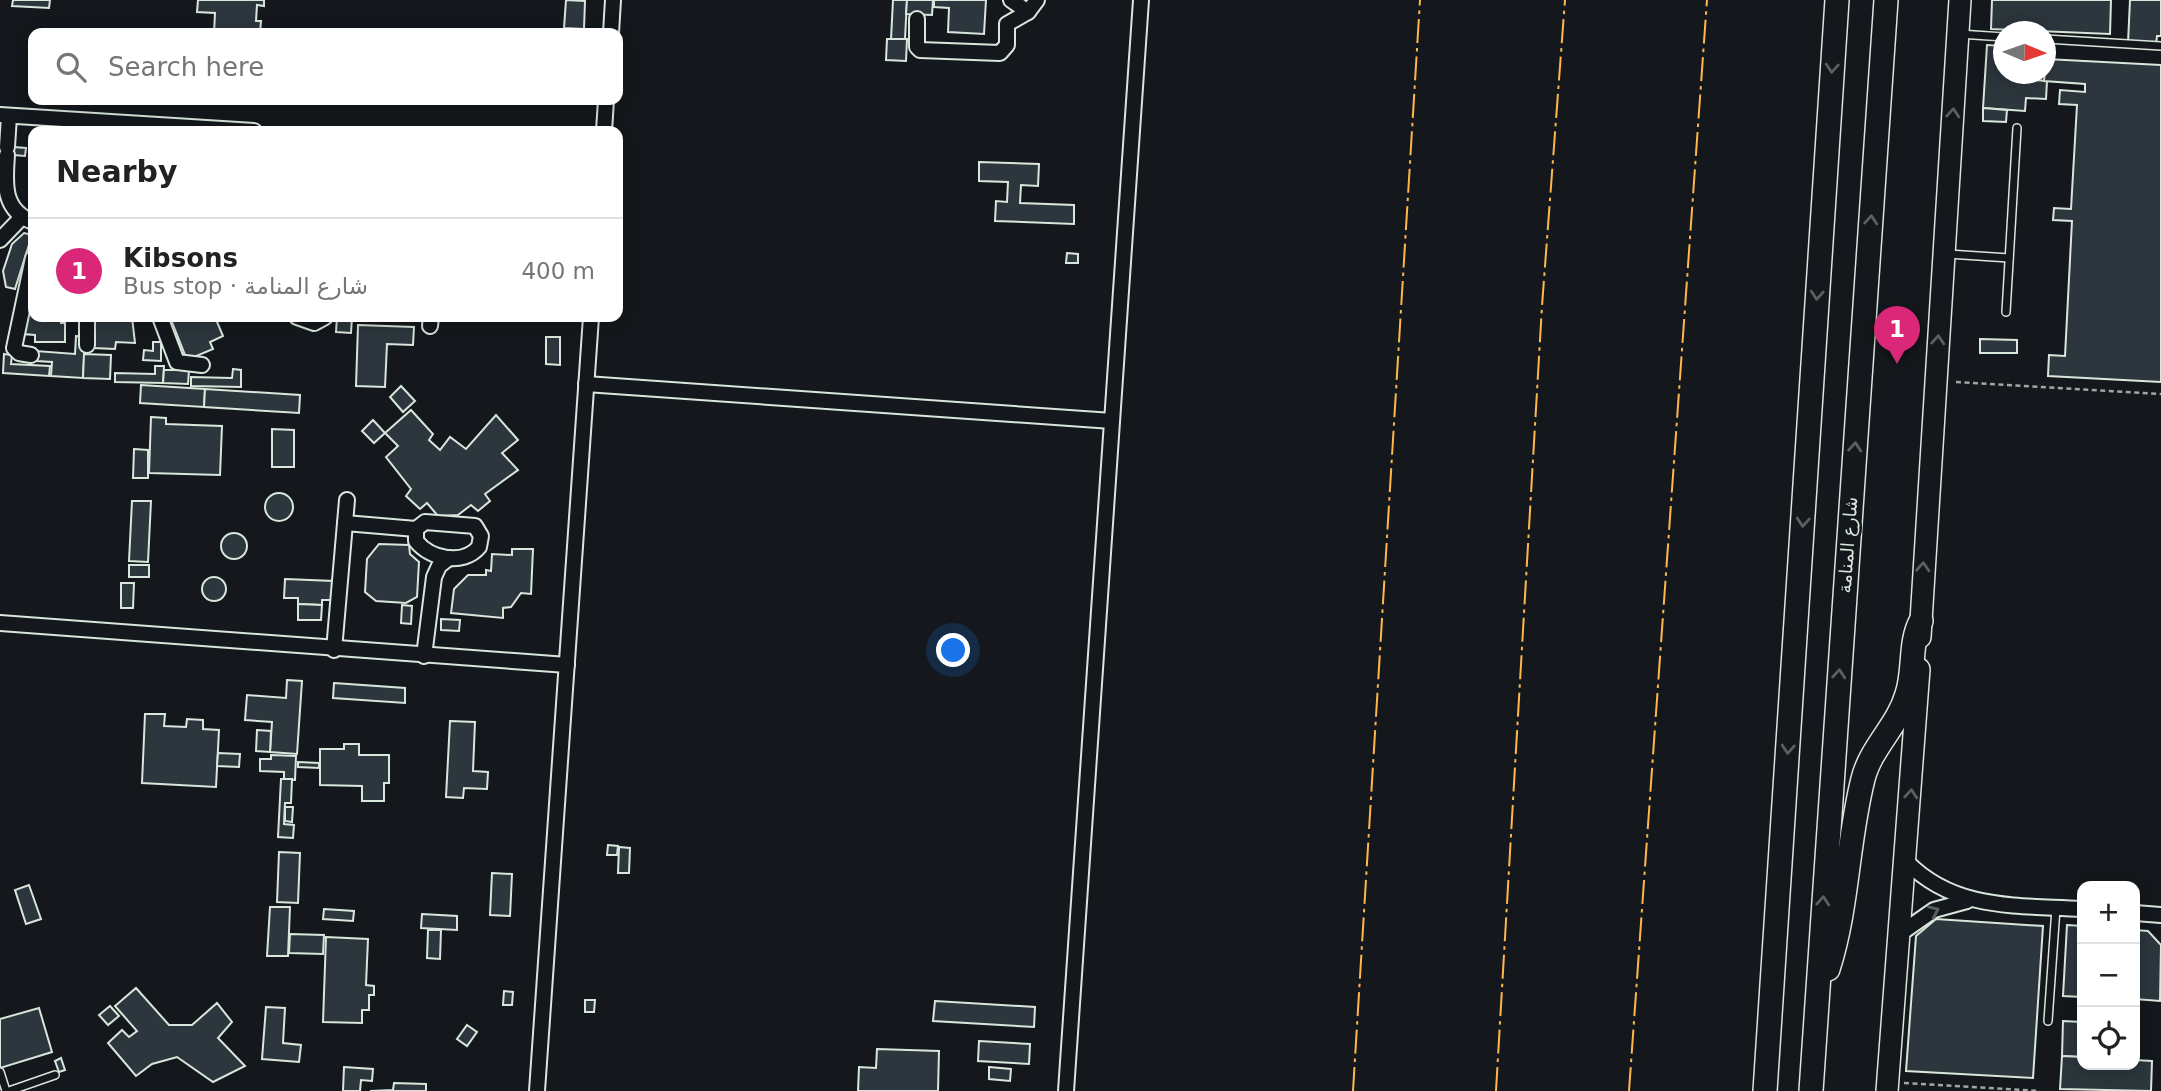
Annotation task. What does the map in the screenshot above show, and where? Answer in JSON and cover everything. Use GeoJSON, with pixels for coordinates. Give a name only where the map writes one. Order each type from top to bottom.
{"type":"FeatureCollection","features":[{"type":"Feature","properties":{"kind":"main road"},"geometry":{"type":"LineString","coordinates":[[1765,1091],[1837,0]]}},
{"type":"Feature","properties":{"kind":"main road","name":"شارع المنامة"},"geometry":{"type":"LineString","coordinates":[[1813,1085],[1816,998],[1886,0]]}},
{"type":"Feature","properties":{"kind":"main road"},"geometry":{"type":"LineString","coordinates":[[1816,998],[1838,934],[1863,781],[1873,753],[1892,727],[1907,697],[1914,643],[1921,621]]}},
{"type":"Feature","properties":{"kind":"street"},"geometry":{"type":"LineString","coordinates":[[611,28],[613,0]]}},
{"type":"Feature","properties":{"kind":"street"},"geometry":{"type":"LineString","coordinates":[[1012,0],[1028,12]]}},
{"type":"Feature","properties":{"kind":"street"},"geometry":{"type":"LineString","coordinates":[[917,19],[917,47],[920,50],[995,54],[1007,46],[1009,21],[1028,12],[1037,0]]}},
{"type":"Feature","properties":{"kind":"street"},"geometry":{"type":"LineString","coordinates":[[1066,1091],[1141,0]]}},
{"type":"Feature","properties":{"kind":"street"},"geometry":{"type":"LineString","coordinates":[[1887,1087],[1907,862],[1960,0]]}},
{"type":"Feature","properties":{"kind":"street"},"geometry":{"type":"LineString","coordinates":[[604,126],[606,105]]}},
{"type":"Feature","properties":{"kind":"street"},"geometry":{"type":"LineString","coordinates":[[0,240],[27,219],[3,194],[7,151],[5,115],[162,126]]}},
{"type":"Feature","properties":{"kind":"street"},"geometry":{"type":"LineString","coordinates":[[28,283],[15,348],[19,353],[31,355]]}},
{"type":"Feature","properties":{"kind":"street"},"geometry":{"type":"LineString","coordinates":[[87,345],[88,322]]}},
{"type":"Feature","properties":{"kind":"street"},"geometry":{"type":"LineString","coordinates":[[162,322],[177,362],[202,365]]}},
{"type":"Feature","properties":{"kind":"street"},"geometry":{"type":"LineString","coordinates":[[537,1091],[591,322]]}},
{"type":"Feature","properties":{"kind":"street"},"geometry":{"type":"LineString","coordinates":[[586,384],[1112,421]]}},
{"type":"Feature","properties":{"kind":"street"},"geometry":{"type":"LineString","coordinates":[[334,650],[347,500]]}},
{"type":"Feature","properties":{"kind":"street"},"geometry":{"type":"LineString","coordinates":[[345,523],[416,529],[425,522],[475,526],[481,536],[479,547],[471,554],[449,558],[434,555],[416,541],[416,529]]}},
{"type":"Feature","properties":{"kind":"street"},"geometry":{"type":"LineString","coordinates":[[424,656],[434,577],[439,566],[449,558]]}},
{"type":"Feature","properties":{"kind":"street"},"geometry":{"type":"LineString","coordinates":[[1,624],[567,665]]}},
{"type":"Feature","properties":{"kind":"street"},"geometry":{"type":"LineString","coordinates":[[1907,862],[1936,887],[1972,900],[2077,909]]}},
{"type":"Feature","properties":{"kind":"street"},"geometry":{"type":"LineString","coordinates":[[1900,933],[1934,910],[1972,900]]}},
{"type":"Feature","properties":{"kind":"street"},"geometry":{"type":"LineString","coordinates":[[2140,913],[2161,915]]}},
{"type":"Feature","properties":{"kind":"lane"},"geometry":{"type":"LineString","coordinates":[[1958,34],[1993,36]]}},
{"type":"Feature","properties":{"kind":"lane"},"geometry":{"type":"LineString","coordinates":[[2056,40],[2161,46]]}},
{"type":"Feature","properties":{"kind":"lane"},"geometry":{"type":"LineString","coordinates":[[2006,312],[2017,128]]}},
{"type":"Feature","properties":{"kind":"lane"},"geometry":{"type":"LineString","coordinates":[[1944,254],[2009,258]]}},
{"type":"Feature","properties":{"kind":"lane"},"geometry":{"type":"LineString","coordinates":[[2048,1021],[2056,907]]}},
{"type":"Feature","properties":{"kind":"lane"},"geometry":{"type":"LineString","coordinates":[[0,1072],[8,1091],[55,1075]]}},
{"type":"Feature","properties":{"kind":"path"},"geometry":{"type":"LineString","coordinates":[[1936,380],[2161,394]]}},
{"type":"Feature","properties":{"kind":"path"},"geometry":{"type":"LineString","coordinates":[[1887,1087],[2040,1091]]}},
{"type":"Feature","properties":{"kind":"building"},"geometry":{"type":"Polygon","coordinates":[[[13,0],[50,0],[49,8],[12,6],[13,0]]]}},
{"type":"Feature","properties":{"kind":"building"},"geometry":{"type":"Polygon","coordinates":[[[198,0],[264,0],[264,6],[257,5],[256,21],[261,21],[260,28],[214,28],[215,13],[197,12],[198,0]]]}},
{"type":"Feature","properties":{"kind":"building"},"geometry":{"type":"Polygon","coordinates":[[[566,0],[585,1],[584,28],[564,28],[566,0]]]}},
{"type":"Feature","properties":{"kind":"building"},"geometry":{"type":"Polygon","coordinates":[[[893,0],[907,0],[905,39],[891,39],[893,0]]]}},
{"type":"Feature","properties":{"kind":"building"},"geometry":{"type":"Polygon","coordinates":[[[907,0],[933,0],[932,15],[906,14],[907,0]]]}},
{"type":"Feature","properties":{"kind":"building"},"geometry":{"type":"Polygon","coordinates":[[[934,0],[986,0],[984,34],[948,32],[949,8],[934,7],[934,0]]]}},
{"type":"Feature","properties":{"kind":"building"},"geometry":{"type":"Polygon","coordinates":[[[1992,0],[2111,0],[2110,34],[2056,32],[2056,21],[1993,21],[1991,29],[1992,0]]]}},
{"type":"Feature","properties":{"kind":"building"},"geometry":{"type":"Polygon","coordinates":[[[2130,0],[2161,0],[2161,36],[2157,36],[2156,45],[2128,43],[2130,0]]]}},
{"type":"Feature","properties":{"kind":"building"},"geometry":{"type":"Polygon","coordinates":[[[887,39],[907,39],[906,61],[886,60],[887,39]]]}},
{"type":"Feature","properties":{"kind":"building"},"geometry":{"type":"Polygon","coordinates":[[[1987,45],[1993,45],[1993,84],[2047,84],[2046,99],[2026,98],[2025,111],[1983,108],[1987,45]]]}},
{"type":"Feature","properties":{"kind":"building"},"geometry":{"type":"Polygon","coordinates":[[[2056,60],[2161,65],[2161,382],[2048,376],[2049,355],[2065,356],[2072,221],[2053,220],[2054,208],[2071,209],[2077,105],[2059,104],[2060,90],[2085,92],[2085,84],[2056,82],[2056,60]]]}},
{"type":"Feature","properties":{"kind":"building"},"geometry":{"type":"Polygon","coordinates":[[[1983,108],[2007,110],[2006,122],[1983,121],[1983,108]]]}},
{"type":"Feature","properties":{"kind":"building"},"geometry":{"type":"Polygon","coordinates":[[[0,146],[26,148],[25,156],[0,154],[0,146]]]}},
{"type":"Feature","properties":{"kind":"building"},"geometry":{"type":"Polygon","coordinates":[[[979,162],[1039,164],[1038,186],[1021,185],[1020,203],[1074,205],[1074,224],[995,221],[996,201],[1007,202],[1008,182],[979,181],[979,162]]]}},
{"type":"Feature","properties":{"kind":"building"},"geometry":{"type":"Polygon","coordinates":[[[24,233],[28,234],[28,248],[15,289],[6,287],[3,271],[12,244],[24,233]]]}},
{"type":"Feature","properties":{"kind":"building"},"geometry":{"type":"Polygon","coordinates":[[[1067,253],[1078,254],[1078,263],[1066,263],[1067,253]]]}},
{"type":"Feature","properties":{"kind":"building"},"geometry":{"type":"Polygon","coordinates":[[[28,305],[28,322],[65,323],[65,342],[35,342],[35,335],[22,334],[22,321],[27,321],[28,305]]]}},
{"type":"Feature","properties":{"kind":"building"},"geometry":{"type":"Polygon","coordinates":[[[94,322],[133,322],[135,343],[116,342],[115,349],[93,348],[94,322]]]}},
{"type":"Feature","properties":{"kind":"building"},"geometry":{"type":"Polygon","coordinates":[[[172,322],[217,322],[223,336],[210,342],[213,349],[187,360],[172,322]]]}},
{"type":"Feature","properties":{"kind":"building"},"geometry":{"type":"Polygon","coordinates":[[[337,322],[352,322],[351,333],[336,332],[337,322]]]}},
{"type":"Feature","properties":{"kind":"building"},"geometry":{"type":"Polygon","coordinates":[[[358,325],[414,327],[413,345],[387,344],[385,387],[356,386],[358,325]]]}},
{"type":"Feature","properties":{"kind":"building"},"geometry":{"type":"Polygon","coordinates":[[[76,336],[85,337],[83,378],[51,376],[52,362],[36,361],[36,351],[75,354],[76,336]]]}},
{"type":"Feature","properties":{"kind":"building"},"geometry":{"type":"Polygon","coordinates":[[[546,337],[560,337],[560,365],[546,364],[546,337]]]}},
{"type":"Feature","properties":{"kind":"building"},"geometry":{"type":"Polygon","coordinates":[[[1980,339],[2017,340],[2017,353],[1980,353],[1980,339]]]}},
{"type":"Feature","properties":{"kind":"building"},"geometry":{"type":"Polygon","coordinates":[[[153,342],[161,342],[161,361],[143,360],[144,350],[153,351],[153,342]]]}},
{"type":"Feature","properties":{"kind":"building"},"geometry":{"type":"Polygon","coordinates":[[[4,354],[12,355],[11,364],[50,366],[49,376],[3,373],[4,354]]]}},
{"type":"Feature","properties":{"kind":"building"},"geometry":{"type":"Polygon","coordinates":[[[84,354],[111,355],[110,379],[83,378],[84,354]]]}},
{"type":"Feature","properties":{"kind":"building"},"geometry":{"type":"Polygon","coordinates":[[[155,366],[164,366],[163,383],[115,382],[115,373],[155,374],[155,366]]]}},
{"type":"Feature","properties":{"kind":"building"},"geometry":{"type":"Polygon","coordinates":[[[233,369],[241,370],[241,387],[191,386],[191,377],[232,378],[233,369]]]}},
{"type":"Feature","properties":{"kind":"building"},"geometry":{"type":"Polygon","coordinates":[[[164,370],[189,370],[188,384],[163,383],[164,370]]]}},
{"type":"Feature","properties":{"kind":"building"},"geometry":{"type":"Polygon","coordinates":[[[141,385],[205,389],[204,407],[140,403],[141,385]]]}},
{"type":"Feature","properties":{"kind":"building"},"geometry":{"type":"Polygon","coordinates":[[[401,386],[415,401],[403,412],[390,397],[401,386]]]}},
{"type":"Feature","properties":{"kind":"building"},"geometry":{"type":"Polygon","coordinates":[[[205,389],[300,395],[299,413],[204,407],[205,389]]]}},
{"type":"Feature","properties":{"kind":"building"},"geometry":{"type":"Polygon","coordinates":[[[411,410],[433,434],[429,440],[440,450],[450,437],[466,449],[496,415],[518,440],[502,453],[518,470],[485,494],[490,501],[478,511],[471,505],[458,515],[438,516],[427,503],[420,509],[406,496],[411,489],[386,457],[398,446],[385,433],[411,410]]]}},
{"type":"Feature","properties":{"kind":"building"},"geometry":{"type":"Polygon","coordinates":[[[151,417],[166,418],[166,424],[222,426],[220,475],[149,473],[151,417]]]}},
{"type":"Feature","properties":{"kind":"building"},"geometry":{"type":"Polygon","coordinates":[[[373,420],[385,433],[374,443],[362,431],[373,420]]]}},
{"type":"Feature","properties":{"kind":"building"},"geometry":{"type":"Polygon","coordinates":[[[272,429],[294,430],[294,467],[272,467],[272,429]]]}},
{"type":"Feature","properties":{"kind":"building"},"geometry":{"type":"Polygon","coordinates":[[[134,449],[148,450],[148,478],[133,478],[134,449]]]}},
{"type":"Feature","properties":{"kind":"building"},"geometry":{"type":"Polygon","coordinates":[[[279,493],[289,497],[293,507],[289,517],[279,521],[269,517],[265,507],[269,497],[279,493]]]}},
{"type":"Feature","properties":{"kind":"building"},"geometry":{"type":"Polygon","coordinates":[[[132,501],[151,501],[148,562],[129,561],[132,501]]]}},
{"type":"Feature","properties":{"kind":"building"},"geometry":{"type":"Polygon","coordinates":[[[234,533],[243,537],[247,546],[243,555],[234,559],[225,555],[221,546],[225,537],[234,533]]]}},
{"type":"Feature","properties":{"kind":"building"},"geometry":{"type":"Polygon","coordinates":[[[379,544],[409,545],[410,554],[419,562],[417,597],[406,603],[376,601],[365,592],[367,559],[379,544]]]}},
{"type":"Feature","properties":{"kind":"building"},"geometry":{"type":"Polygon","coordinates":[[[512,549],[533,549],[531,594],[521,593],[511,607],[503,608],[503,618],[451,613],[454,589],[468,575],[486,575],[486,570],[491,571],[492,554],[512,555],[512,549]]]}},
{"type":"Feature","properties":{"kind":"building"},"geometry":{"type":"Polygon","coordinates":[[[129,565],[149,565],[149,577],[129,577],[129,565]]]}},
{"type":"Feature","properties":{"kind":"building"},"geometry":{"type":"Polygon","coordinates":[[[209,577],[219,577],[226,584],[226,594],[219,601],[209,601],[202,594],[202,584],[209,577]]]}},
{"type":"Feature","properties":{"kind":"building"},"geometry":{"type":"Polygon","coordinates":[[[285,579],[334,581],[333,600],[322,600],[322,605],[298,604],[298,598],[284,598],[285,579]]]}},
{"type":"Feature","properties":{"kind":"building"},"geometry":{"type":"Polygon","coordinates":[[[121,583],[134,583],[133,608],[121,608],[121,583]]]}},
{"type":"Feature","properties":{"kind":"building"},"geometry":{"type":"Polygon","coordinates":[[[298,604],[322,605],[321,620],[298,620],[298,604]]]}},
{"type":"Feature","properties":{"kind":"building"},"geometry":{"type":"Polygon","coordinates":[[[402,605],[412,606],[411,624],[401,623],[402,605]]]}},
{"type":"Feature","properties":{"kind":"building"},"geometry":{"type":"Polygon","coordinates":[[[441,619],[460,620],[459,631],[441,630],[441,619]]]}},
{"type":"Feature","properties":{"kind":"building"},"geometry":{"type":"Polygon","coordinates":[[[287,680],[302,681],[297,754],[270,752],[272,722],[245,720],[247,695],[286,698],[287,680]]]}},
{"type":"Feature","properties":{"kind":"building"},"geometry":{"type":"Polygon","coordinates":[[[334,683],[405,688],[405,703],[333,698],[334,683]]]}},
{"type":"Feature","properties":{"kind":"building"},"geometry":{"type":"Polygon","coordinates":[[[145,714],[165,714],[164,726],[186,727],[187,719],[203,720],[203,729],[219,730],[216,787],[142,783],[145,714]]]}},
{"type":"Feature","properties":{"kind":"building"},"geometry":{"type":"Polygon","coordinates":[[[450,721],[475,722],[473,771],[488,772],[487,789],[464,788],[463,798],[446,797],[450,721]]]}},
{"type":"Feature","properties":{"kind":"building"},"geometry":{"type":"Polygon","coordinates":[[[257,730],[271,731],[270,752],[256,751],[257,730]]]}},
{"type":"Feature","properties":{"kind":"building"},"geometry":{"type":"Polygon","coordinates":[[[344,744],[359,744],[359,755],[389,755],[389,783],[384,783],[384,801],[362,801],[362,786],[320,785],[320,749],[344,749],[344,744]]]}},
{"type":"Feature","properties":{"kind":"building"},"geometry":{"type":"Polygon","coordinates":[[[218,753],[240,754],[239,767],[217,766],[218,753]]]}},
{"type":"Feature","properties":{"kind":"building"},"geometry":{"type":"Polygon","coordinates":[[[271,755],[296,756],[295,780],[284,779],[284,772],[260,771],[260,759],[271,759],[271,755]]]}},
{"type":"Feature","properties":{"kind":"building"},"geometry":{"type":"Polygon","coordinates":[[[298,762],[319,763],[319,768],[298,767],[298,762]]]}},
{"type":"Feature","properties":{"kind":"building"},"geometry":{"type":"Polygon","coordinates":[[[281,779],[292,779],[291,803],[285,803],[284,824],[294,825],[293,838],[278,837],[281,779]]]}},
{"type":"Feature","properties":{"kind":"building"},"geometry":{"type":"Polygon","coordinates":[[[285,807],[293,807],[292,822],[285,821],[285,807]]]}},
{"type":"Feature","properties":{"kind":"building"},"geometry":{"type":"Polygon","coordinates":[[[608,845],[618,846],[617,855],[607,855],[608,845]]]}},
{"type":"Feature","properties":{"kind":"building"},"geometry":{"type":"Polygon","coordinates":[[[619,847],[630,848],[629,873],[618,873],[619,847]]]}},
{"type":"Feature","properties":{"kind":"building"},"geometry":{"type":"Polygon","coordinates":[[[279,852],[300,853],[298,903],[277,902],[279,852]]]}},
{"type":"Feature","properties":{"kind":"building"},"geometry":{"type":"Polygon","coordinates":[[[492,873],[512,874],[510,916],[490,915],[492,873]]]}},
{"type":"Feature","properties":{"kind":"building"},"geometry":{"type":"Polygon","coordinates":[[[29,885],[41,919],[26,924],[15,890],[29,885]]]}},
{"type":"Feature","properties":{"kind":"building"},"geometry":{"type":"Polygon","coordinates":[[[270,907],[290,907],[288,956],[267,956],[270,907]]]}},
{"type":"Feature","properties":{"kind":"building"},"geometry":{"type":"Polygon","coordinates":[[[324,909],[354,911],[353,921],[323,919],[324,909]]]}},
{"type":"Feature","properties":{"kind":"building"},"geometry":{"type":"Polygon","coordinates":[[[422,914],[457,916],[457,930],[421,928],[422,914]]]}},
{"type":"Feature","properties":{"kind":"building"},"geometry":{"type":"Polygon","coordinates":[[[1936,919],[2043,926],[2033,1078],[1906,1071],[1916,936],[1936,919]]]}},
{"type":"Feature","properties":{"kind":"building"},"geometry":{"type":"Polygon","coordinates":[[[2067,925],[2077,926],[2077,997],[2063,996],[2067,925]]]}},
{"type":"Feature","properties":{"kind":"building"},"geometry":{"type":"Polygon","coordinates":[[[428,930],[441,930],[440,959],[427,958],[428,930]]]}},
{"type":"Feature","properties":{"kind":"building"},"geometry":{"type":"Polygon","coordinates":[[[2140,930],[2148,931],[2161,945],[2160,1001],[2140,999],[2140,930]]]}},
{"type":"Feature","properties":{"kind":"building"},"geometry":{"type":"Polygon","coordinates":[[[290,934],[324,935],[323,954],[289,953],[290,934]]]}},
{"type":"Feature","properties":{"kind":"building"},"geometry":{"type":"Polygon","coordinates":[[[326,937],[368,939],[366,985],[374,986],[374,995],[369,995],[369,1010],[362,1010],[362,1023],[323,1022],[326,937]]]}},
{"type":"Feature","properties":{"kind":"building"},"geometry":{"type":"Polygon","coordinates":[[[136,988],[169,1025],[192,1025],[217,1003],[232,1022],[218,1038],[245,1066],[213,1082],[177,1057],[152,1064],[136,1076],[108,1043],[122,1030],[129,1037],[137,1031],[115,1006],[136,988]]]}},
{"type":"Feature","properties":{"kind":"building"},"geometry":{"type":"Polygon","coordinates":[[[504,991],[513,992],[512,1005],[503,1005],[504,991]]]}},
{"type":"Feature","properties":{"kind":"building"},"geometry":{"type":"Polygon","coordinates":[[[585,1000],[595,1000],[594,1012],[585,1012],[585,1000]]]}},
{"type":"Feature","properties":{"kind":"building"},"geometry":{"type":"Polygon","coordinates":[[[935,1001],[1035,1007],[1034,1027],[933,1021],[935,1001]]]}},
{"type":"Feature","properties":{"kind":"building"},"geometry":{"type":"Polygon","coordinates":[[[110,1006],[119,1016],[108,1025],[99,1015],[110,1006]]]}},
{"type":"Feature","properties":{"kind":"building"},"geometry":{"type":"Polygon","coordinates":[[[266,1007],[285,1008],[283,1043],[301,1045],[299,1062],[262,1059],[266,1007]]]}},
{"type":"Feature","properties":{"kind":"building"},"geometry":{"type":"Polygon","coordinates":[[[39,1008],[52,1052],[0,1068],[0,1019],[39,1008]]]}},
{"type":"Feature","properties":{"kind":"building"},"geometry":{"type":"Polygon","coordinates":[[[2063,1021],[2077,1022],[2077,1057],[2062,1056],[2063,1021]]]}},
{"type":"Feature","properties":{"kind":"building"},"geometry":{"type":"Polygon","coordinates":[[[467,1025],[477,1032],[467,1046],[457,1039],[467,1025]]]}},
{"type":"Feature","properties":{"kind":"building"},"geometry":{"type":"Polygon","coordinates":[[[979,1041],[1030,1044],[1029,1064],[978,1061],[979,1041]]]}},
{"type":"Feature","properties":{"kind":"building"},"geometry":{"type":"Polygon","coordinates":[[[877,1049],[939,1051],[938,1091],[858,1091],[859,1067],[876,1068],[877,1049]]]}},
{"type":"Feature","properties":{"kind":"building"},"geometry":{"type":"Polygon","coordinates":[[[2062,1056],[2077,1057],[2077,1070],[2140,1070],[2140,1060],[2152,1061],[2151,1091],[2060,1089],[2062,1056]]]}},
{"type":"Feature","properties":{"kind":"building"},"geometry":{"type":"Polygon","coordinates":[[[61,1058],[65,1070],[59,1072],[55,1061],[61,1058]]]}},
{"type":"Feature","properties":{"kind":"building"},"geometry":{"type":"Polygon","coordinates":[[[344,1067],[373,1069],[372,1081],[361,1080],[360,1091],[343,1091],[344,1067]]]}},
{"type":"Feature","properties":{"kind":"building"},"geometry":{"type":"Polygon","coordinates":[[[989,1067],[1011,1069],[1010,1081],[989,1079],[989,1067]]]}},
{"type":"Feature","properties":{"kind":"building"},"geometry":{"type":"Polygon","coordinates":[[[394,1083],[426,1084],[426,1091],[370,1091],[393,1090],[394,1083]]]}},
{"type":"Feature","properties":{"kind":"power"},"geometry":{"type":"LineString","coordinates":[[1353,1091],[1420,0]]}},
{"type":"Feature","properties":{"kind":"power"},"geometry":{"type":"LineString","coordinates":[[1496,1091],[1542,306],[1565,0]]}},
{"type":"Feature","properties":{"kind":"power"},"geometry":{"type":"LineString","coordinates":[[1629,1091],[1707,0]]}},
{"type":"Feature","properties":{"kind":"place","name":"Kibsons"},"geometry":{"type":"Point","coordinates":[1897,364]}}]}
